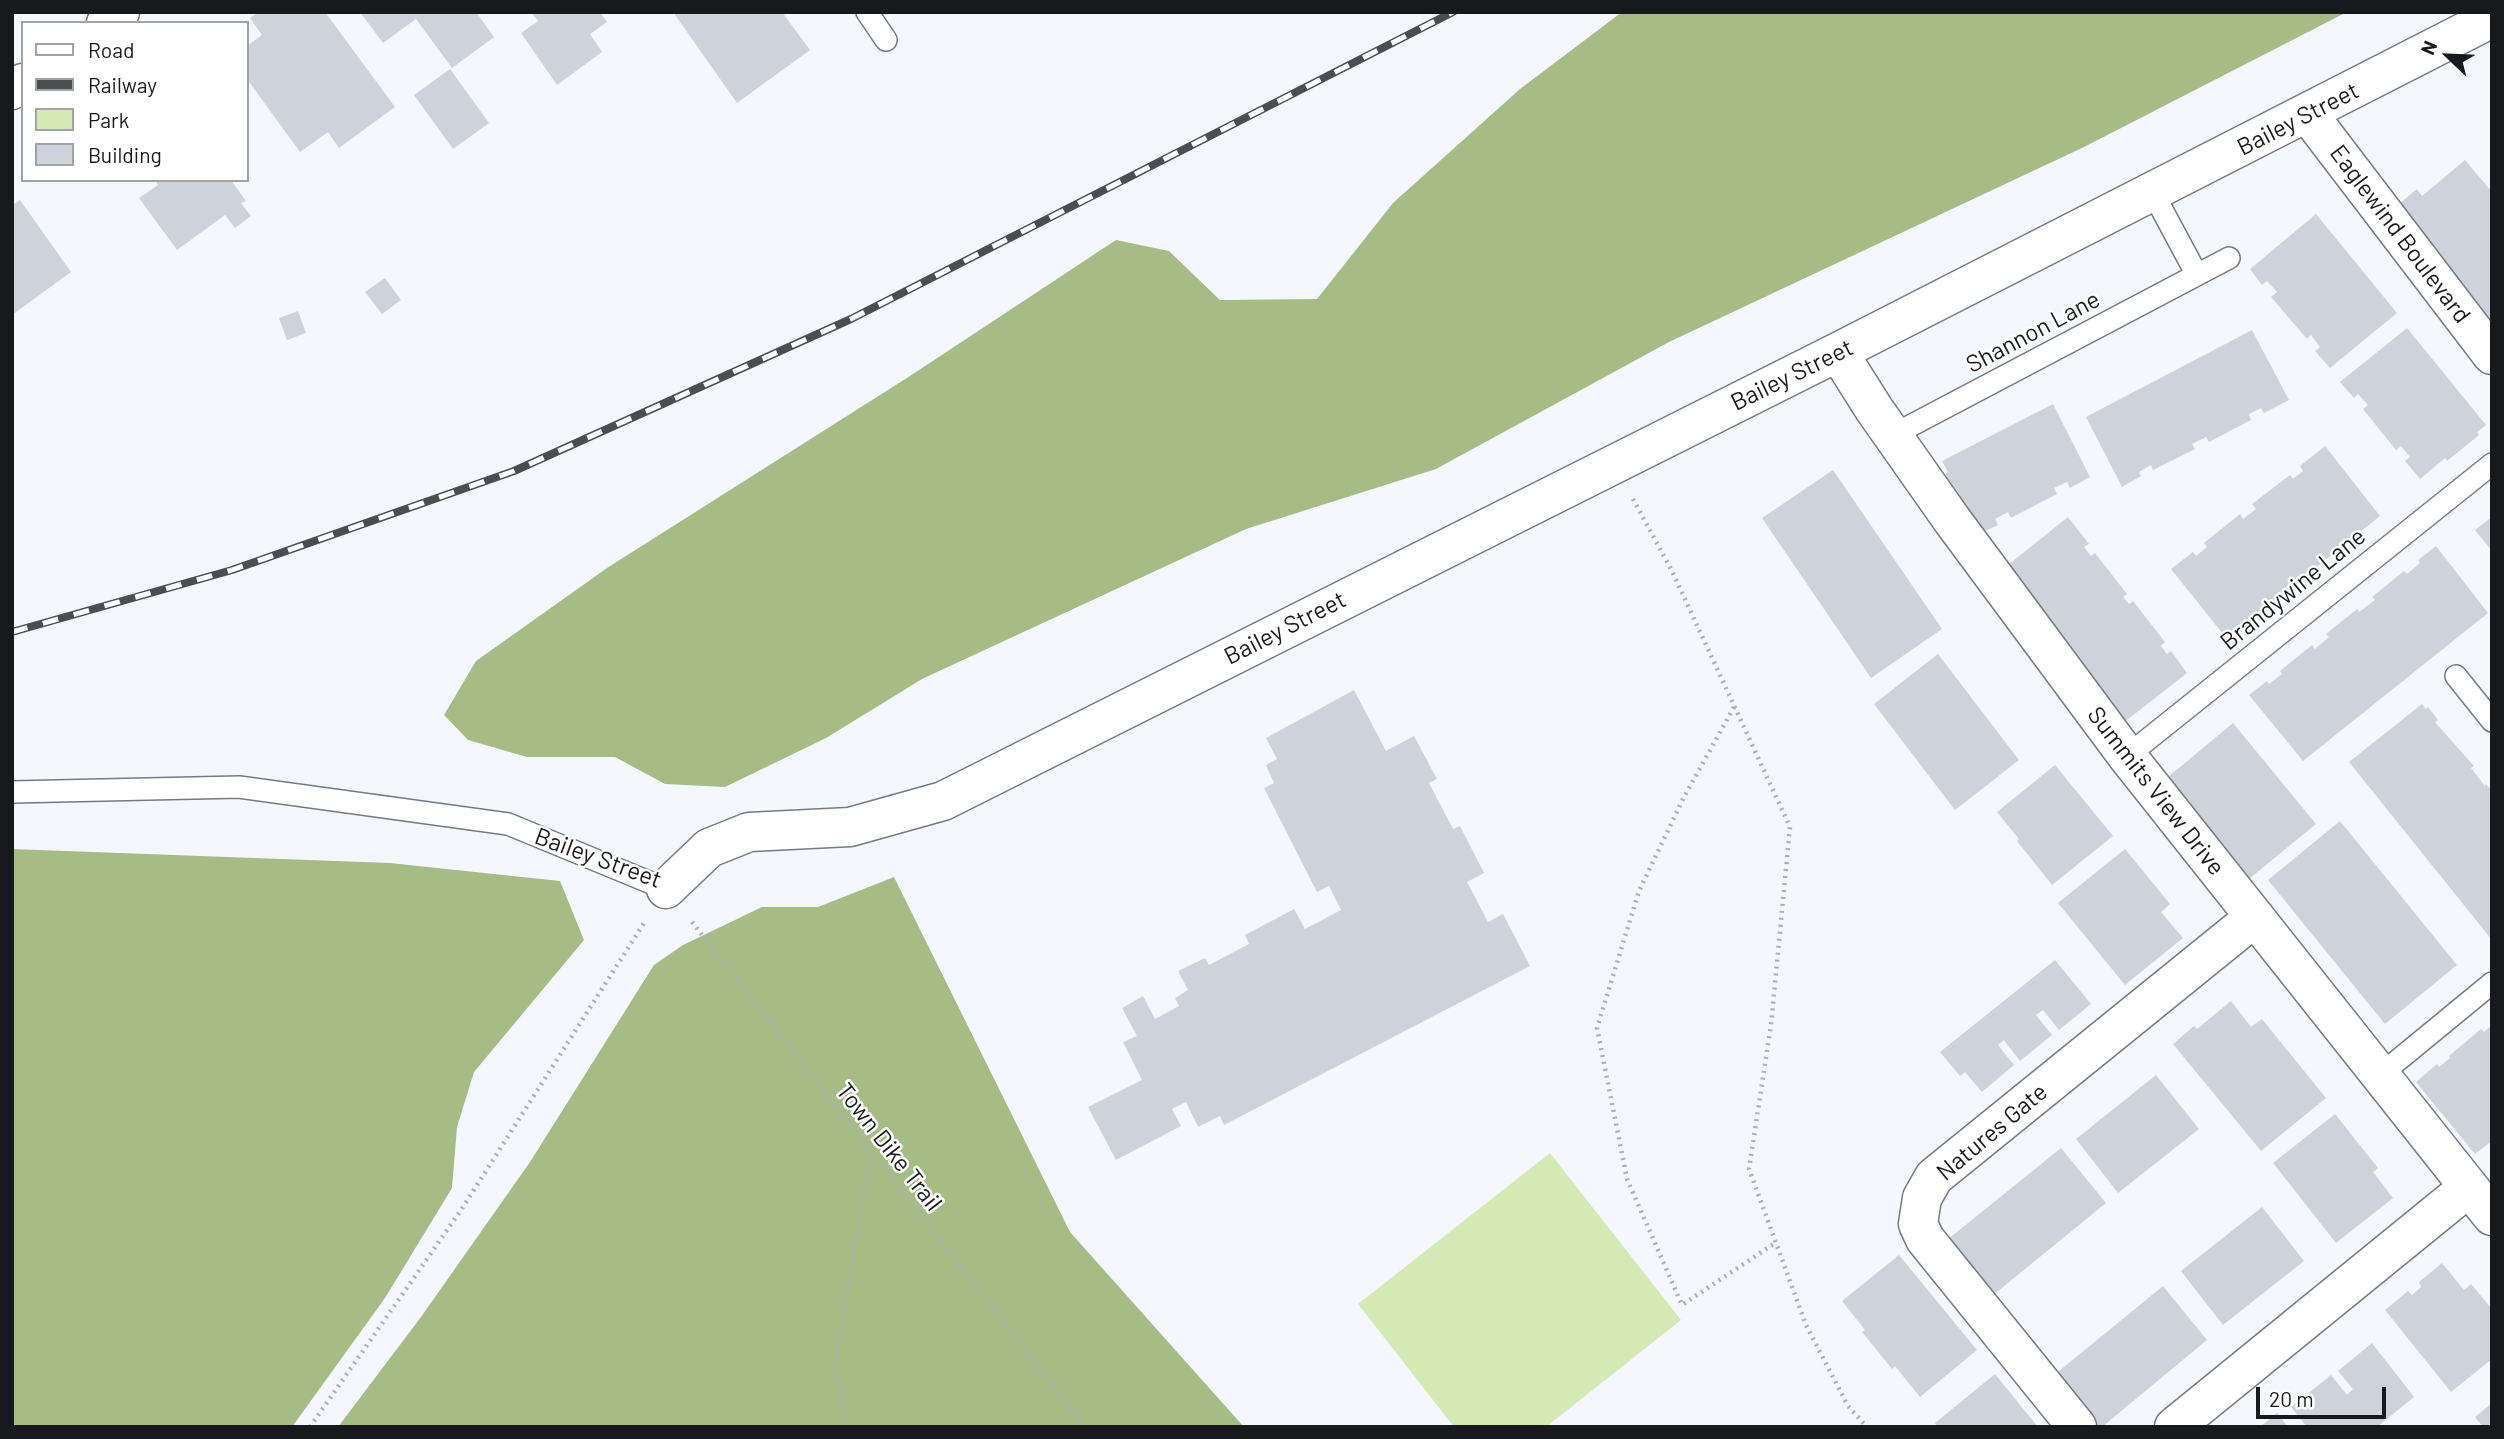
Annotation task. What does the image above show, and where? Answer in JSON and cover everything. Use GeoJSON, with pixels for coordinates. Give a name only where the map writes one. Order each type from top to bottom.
{"type":"FeatureCollection","features":[{"type":"Feature","properties":{"kind":"street","name":"Bailey Street"},"geometry":{"type":"LineString","coordinates":[[666,889],[709,848],[749,832],[850,827],[943,800],[2153,193],[2492,18]]}},
{"type":"Feature","properties":{"kind":"street","name":"Eaglewind Boulevard"},"geometry":{"type":"LineString","coordinates":[[2308,114],[2492,355]]}},
{"type":"Feature","properties":{"kind":"street","name":"Summits View Drive"},"geometry":{"type":"LineString","coordinates":[[1838,352],[1961,532],[2127,756],[2480,1202]]}},
{"type":"Feature","properties":{"kind":"street","name":"Natures Gate"},"geometry":{"type":"LineString","coordinates":[[2077,1427],[1925,1238],[1918,1224],[1922,1198],[1934,1177],[2255,917]]}},
{"type":"Feature","properties":{"kind":"street"},"geometry":{"type":"LineString","coordinates":[[2174,1427],[2480,1202]]}},
{"type":"Feature","properties":{"kind":"lane"},"geometry":{"type":"LineString","coordinates":[[867,12],[887,40]]}},
{"type":"Feature","properties":{"kind":"lane"},"geometry":{"type":"LineString","coordinates":[[2153,193],[2197,275]]}},
{"type":"Feature","properties":{"kind":"lane","name":"Shannon Lane"},"geometry":{"type":"LineString","coordinates":[[1893,435],[2229,258]]}},
{"type":"Feature","properties":{"kind":"lane","name":"Brandywine Lane"},"geometry":{"type":"LineString","coordinates":[[2127,756],[2492,464]]}},
{"type":"Feature","properties":{"kind":"lane"},"geometry":{"type":"LineString","coordinates":[[2456,676],[2492,721]]}},
{"type":"Feature","properties":{"kind":"lane","name":"Bailey Street"},"geometry":{"type":"LineString","coordinates":[[12,792],[239,787],[508,824],[666,889]]}},
{"type":"Feature","properties":{"kind":"lane"},"geometry":{"type":"LineString","coordinates":[[2380,1075],[2492,982]]}},
{"type":"Feature","properties":{"kind":"path"},"geometry":{"type":"LineString","coordinates":[[1613,463],[1672,571],[1790,827],[1771,1025],[1749,1169],[1806,1325],[1848,1406],[1867,1427]]}},
{"type":"Feature","properties":{"kind":"path"},"geometry":{"type":"LineString","coordinates":[[1734,706],[1684,797],[1639,891],[1597,1028],[1627,1179],[1682,1305],[1775,1243]]}},
{"type":"Feature","properties":{"kind":"path"},"geometry":{"type":"LineString","coordinates":[[310,1427],[461,1210],[666,889]]}},
{"type":"Feature","properties":{"kind":"path","name":"Town Dike Trail"},"geometry":{"type":"LineString","coordinates":[[666,889],[1085,1427]]}},
{"type":"Feature","properties":{"kind":"path"},"geometry":{"type":"LineString","coordinates":[[847,1427],[835,1366],[870,1150]]}},
{"type":"Feature","properties":{"kind":"green space"},"geometry":{"type":"Polygon","coordinates":[[[1622,12],[2347,12],[2084,147],[1669,342],[1436,469],[1246,529],[922,679],[826,738],[725,787],[665,784],[615,757],[527,757],[468,740],[444,715],[476,661],[607,568],[910,376],[1116,240],[1169,251],[1220,300],[1317,299],[1393,203],[1520,89],[1622,12]]]}},
{"type":"Feature","properties":{"kind":"green space"},"geometry":{"type":"Polygon","coordinates":[[[12,849],[390,863],[560,881],[584,940],[474,1072],[457,1127],[452,1188],[385,1298],[292,1427],[12,1427],[12,849]]]}},
{"type":"Feature","properties":{"kind":"green space"},"geometry":{"type":"Polygon","coordinates":[[[894,877],[1070,1232],[1244,1427],[338,1427],[421,1317],[530,1162],[654,965],[683,945],[762,907],[818,907],[894,877]]]}},
{"type":"Feature","properties":{"kind":"green space"},"geometry":{"type":"Polygon","coordinates":[[[1550,1153],[1681,1320],[1546,1427],[1454,1427],[1358,1304],[1550,1153]]]}},
{"type":"Feature","properties":{"kind":"building"},"geometry":{"type":"Polygon","coordinates":[[[259,12],[325,12],[395,107],[339,148],[328,132],[300,152],[248,80],[248,45],[262,35],[250,18],[259,12]]]}},
{"type":"Feature","properties":{"kind":"building"},"geometry":{"type":"Polygon","coordinates":[[[360,12],[476,12],[494,37],[452,68],[416,19],[383,43],[360,12]]]}},
{"type":"Feature","properties":{"kind":"building"},"geometry":{"type":"Polygon","coordinates":[[[531,12],[600,12],[607,22],[590,34],[602,52],[557,85],[521,33],[538,21],[531,12]]]}},
{"type":"Feature","properties":{"kind":"building"},"geometry":{"type":"Polygon","coordinates":[[[673,12],[782,12],[810,50],[737,103],[673,12]]]}},
{"type":"Feature","properties":{"kind":"building"},"geometry":{"type":"Polygon","coordinates":[[[450,69],[489,123],[453,149],[414,95],[450,69]]]}},
{"type":"Feature","properties":{"kind":"building"},"geometry":{"type":"Polygon","coordinates":[[[2465,160],[2492,192],[2492,321],[2486,325],[2393,209],[2417,189],[2422,196],[2465,160]]]}},
{"type":"Feature","properties":{"kind":"building"},"geometry":{"type":"Polygon","coordinates":[[[156,182],[232,182],[246,201],[241,203],[251,216],[235,228],[225,215],[177,250],[139,198],[158,185],[156,182]]]}},
{"type":"Feature","properties":{"kind":"building"},"geometry":{"type":"Polygon","coordinates":[[[20,200],[71,272],[12,315],[12,205],[20,200]]]}},
{"type":"Feature","properties":{"kind":"building"},"geometry":{"type":"Polygon","coordinates":[[[2316,214],[2397,313],[2330,368],[2315,351],[2320,347],[2311,335],[2307,339],[2271,297],[2277,292],[2267,281],[2262,285],[2250,269],[2316,214]]]}},
{"type":"Feature","properties":{"kind":"building"},"geometry":{"type":"Polygon","coordinates":[[[385,278],[401,300],[382,314],[365,292],[385,278]]]}},
{"type":"Feature","properties":{"kind":"building"},"geometry":{"type":"Polygon","coordinates":[[[298,311],[306,333],[287,340],[279,318],[298,311]]]}},
{"type":"Feature","properties":{"kind":"building"},"geometry":{"type":"Polygon","coordinates":[[[2407,328],[2486,425],[2477,432],[2479,435],[2420,479],[2405,461],[2410,457],[2401,446],[2396,450],[2363,409],[2368,405],[2358,394],[2354,398],[2340,382],[2407,328]]]}},
{"type":"Feature","properties":{"kind":"building"},"geometry":{"type":"Polygon","coordinates":[[[2252,330],[2289,400],[2264,413],[2261,408],[2249,414],[2251,420],[2209,442],[2206,437],[2192,444],[2195,449],[2153,470],[2151,465],[2139,472],[2141,476],[2122,487],[2086,417],[2252,330]]]}},
{"type":"Feature","properties":{"kind":"building"},"geometry":{"type":"Polygon","coordinates":[[[2053,404],[2090,477],[2070,488],[2067,482],[2054,488],[2057,494],[2011,518],[2008,512],[1995,519],[1998,525],[1979,534],[1962,508],[1945,474],[1948,472],[1942,461],[2053,404]]]}},
{"type":"Feature","properties":{"kind":"building"},"geometry":{"type":"Polygon","coordinates":[[[2325,446],[2380,516],[2227,639],[2171,569],[2193,552],[2196,556],[2207,547],[2204,543],[2240,514],[2243,519],[2256,509],[2252,504],[2290,475],[2293,479],[2303,471],[2300,466],[2325,446]]]}},
{"type":"Feature","properties":{"kind":"building"},"geometry":{"type":"Polygon","coordinates":[[[1833,470],[1942,629],[1871,678],[1762,518],[1833,470]]]}},
{"type":"Feature","properties":{"kind":"building"},"geometry":{"type":"Polygon","coordinates":[[[2068,517],[2089,544],[2084,547],[2091,556],[2095,553],[2127,594],[2123,597],[2129,604],[2133,601],[2165,642],[2161,646],[2167,654],[2171,651],[2187,673],[2118,727],[1998,573],[2068,517]]]}},
{"type":"Feature","properties":{"kind":"building"},"geometry":{"type":"Polygon","coordinates":[[[2492,517],[2492,551],[2475,530],[2492,517]]]}},
{"type":"Feature","properties":{"kind":"building"},"geometry":{"type":"Polygon","coordinates":[[[2436,546],[2488,613],[2303,761],[2249,695],[2267,681],[2269,684],[2282,674],[2280,671],[2312,645],[2315,649],[2329,637],[2326,634],[2357,609],[2359,612],[2375,600],[2372,597],[2404,571],[2407,574],[2420,563],[2418,560],[2436,546]]]}},
{"type":"Feature","properties":{"kind":"building"},"geometry":{"type":"Polygon","coordinates":[[[1938,654],[2019,760],[1955,810],[1874,704],[1938,654]]]}},
{"type":"Feature","properties":{"kind":"building"},"geometry":{"type":"Polygon","coordinates":[[[1354,690],[1386,751],[1414,736],[1437,779],[1429,783],[1453,829],[1460,826],[1484,873],[1467,882],[1488,922],[1503,914],[1530,966],[1224,1125],[1220,1116],[1198,1127],[1186,1102],[1172,1109],[1181,1126],[1116,1160],[1088,1107],[1142,1080],[1123,1042],[1137,1036],[1122,1008],[1143,996],[1155,1019],[1179,1006],[1175,998],[1188,990],[1178,971],[1205,958],[1209,965],[1249,944],[1245,935],[1294,909],[1305,929],[1341,910],[1329,886],[1317,892],[1264,788],[1274,783],[1266,765],[1277,759],[1266,738],[1354,690]]]}},
{"type":"Feature","properties":{"kind":"building"},"geometry":{"type":"Polygon","coordinates":[[[2422,704],[2426,709],[2428,707],[2438,720],[2435,722],[2474,766],[2471,768],[2485,786],[2486,784],[2492,791],[2492,940],[2349,762],[2422,704]]]}},
{"type":"Feature","properties":{"kind":"building"},"geometry":{"type":"Polygon","coordinates":[[[2233,723],[2316,824],[2244,883],[2162,782],[2233,723]]]}},
{"type":"Feature","properties":{"kind":"building"},"geometry":{"type":"Polygon","coordinates":[[[2055,765],[2113,836],[2052,885],[1997,812],[2055,765]]]}},
{"type":"Feature","properties":{"kind":"building"},"geometry":{"type":"Polygon","coordinates":[[[2340,821],[2457,965],[2385,1024],[2268,880],[2340,821]]]}},
{"type":"Feature","properties":{"kind":"building"},"geometry":{"type":"Polygon","coordinates":[[[2125,849],[2170,904],[2161,912],[2183,938],[2125,985],[2058,903],[2125,849]]]}},
{"type":"Feature","properties":{"kind":"building"},"geometry":{"type":"Polygon","coordinates":[[[2055,960],[2091,1004],[2059,1030],[2043,1010],[2036,1015],[2052,1035],[2020,1061],[2004,1040],[1998,1045],[2014,1065],[1982,1092],[1965,1072],[1960,1076],[1940,1052],[2055,960]]]}},
{"type":"Feature","properties":{"kind":"building"},"geometry":{"type":"Polygon","coordinates":[[[2231,1001],[2251,1027],[2262,1019],[2326,1098],[2261,1151],[2173,1044],[2194,1026],[2197,1029],[2231,1001]]]}},
{"type":"Feature","properties":{"kind":"building"},"geometry":{"type":"Polygon","coordinates":[[[2492,1025],[2492,1141],[2475,1154],[2416,1082],[2437,1064],[2439,1067],[2481,1029],[2484,1032],[2492,1025]]]}},
{"type":"Feature","properties":{"kind":"building"},"geometry":{"type":"Polygon","coordinates":[[[2156,1075],[2199,1129],[2118,1193],[2076,1139],[2156,1075]]]}},
{"type":"Feature","properties":{"kind":"building"},"geometry":{"type":"Polygon","coordinates":[[[2335,1114],[2378,1168],[2373,1172],[2393,1198],[2336,1243],[2273,1163],[2335,1114]]]}},
{"type":"Feature","properties":{"kind":"building"},"geometry":{"type":"Polygon","coordinates":[[[2061,1148],[2106,1203],[1992,1296],[1947,1240],[2061,1148]]]}},
{"type":"Feature","properties":{"kind":"building"},"geometry":{"type":"Polygon","coordinates":[[[2262,1207],[2304,1261],[2223,1325],[2181,1271],[2262,1207]]]}},
{"type":"Feature","properties":{"kind":"building"},"geometry":{"type":"Polygon","coordinates":[[[1899,1255],[1977,1350],[1920,1397],[1895,1366],[1892,1369],[1862,1332],[1865,1330],[1842,1301],[1899,1255]]]}},
{"type":"Feature","properties":{"kind":"building"},"geometry":{"type":"Polygon","coordinates":[[[2442,1263],[2464,1290],[2471,1284],[2492,1309],[2492,1359],[2451,1392],[2385,1310],[2408,1291],[2412,1295],[2421,1287],[2419,1282],[2442,1263]]]}},
{"type":"Feature","properties":{"kind":"building"},"geometry":{"type":"Polygon","coordinates":[[[2163,1286],[2207,1340],[2102,1427],[2087,1427],[2048,1380],[2163,1286]]]}},
{"type":"Feature","properties":{"kind":"building"},"geometry":{"type":"Polygon","coordinates":[[[2372,1343],[2414,1397],[2377,1427],[2307,1427],[2291,1407],[2331,1375],[2347,1395],[2353,1389],[2338,1371],[2372,1343]]]}},
{"type":"Feature","properties":{"kind":"building"},"geometry":{"type":"Polygon","coordinates":[[[1995,1374],[2038,1427],[1938,1427],[1935,1423],[1995,1374]]]}},
{"type":"Feature","properties":{"kind":"building"},"geometry":{"type":"Polygon","coordinates":[[[2492,1403],[2492,1427],[2483,1427],[2475,1417],[2492,1403]]]}},
{"type":"Feature","properties":{"kind":"building"},"geometry":{"type":"Polygon","coordinates":[[[2277,1413],[2288,1427],[2260,1427],[2277,1413]]]}},
{"type":"Feature","properties":{"kind":"railway"},"geometry":{"type":"LineString","coordinates":[[12,632],[232,570],[514,471],[851,319],[1453,12]]}}]}
